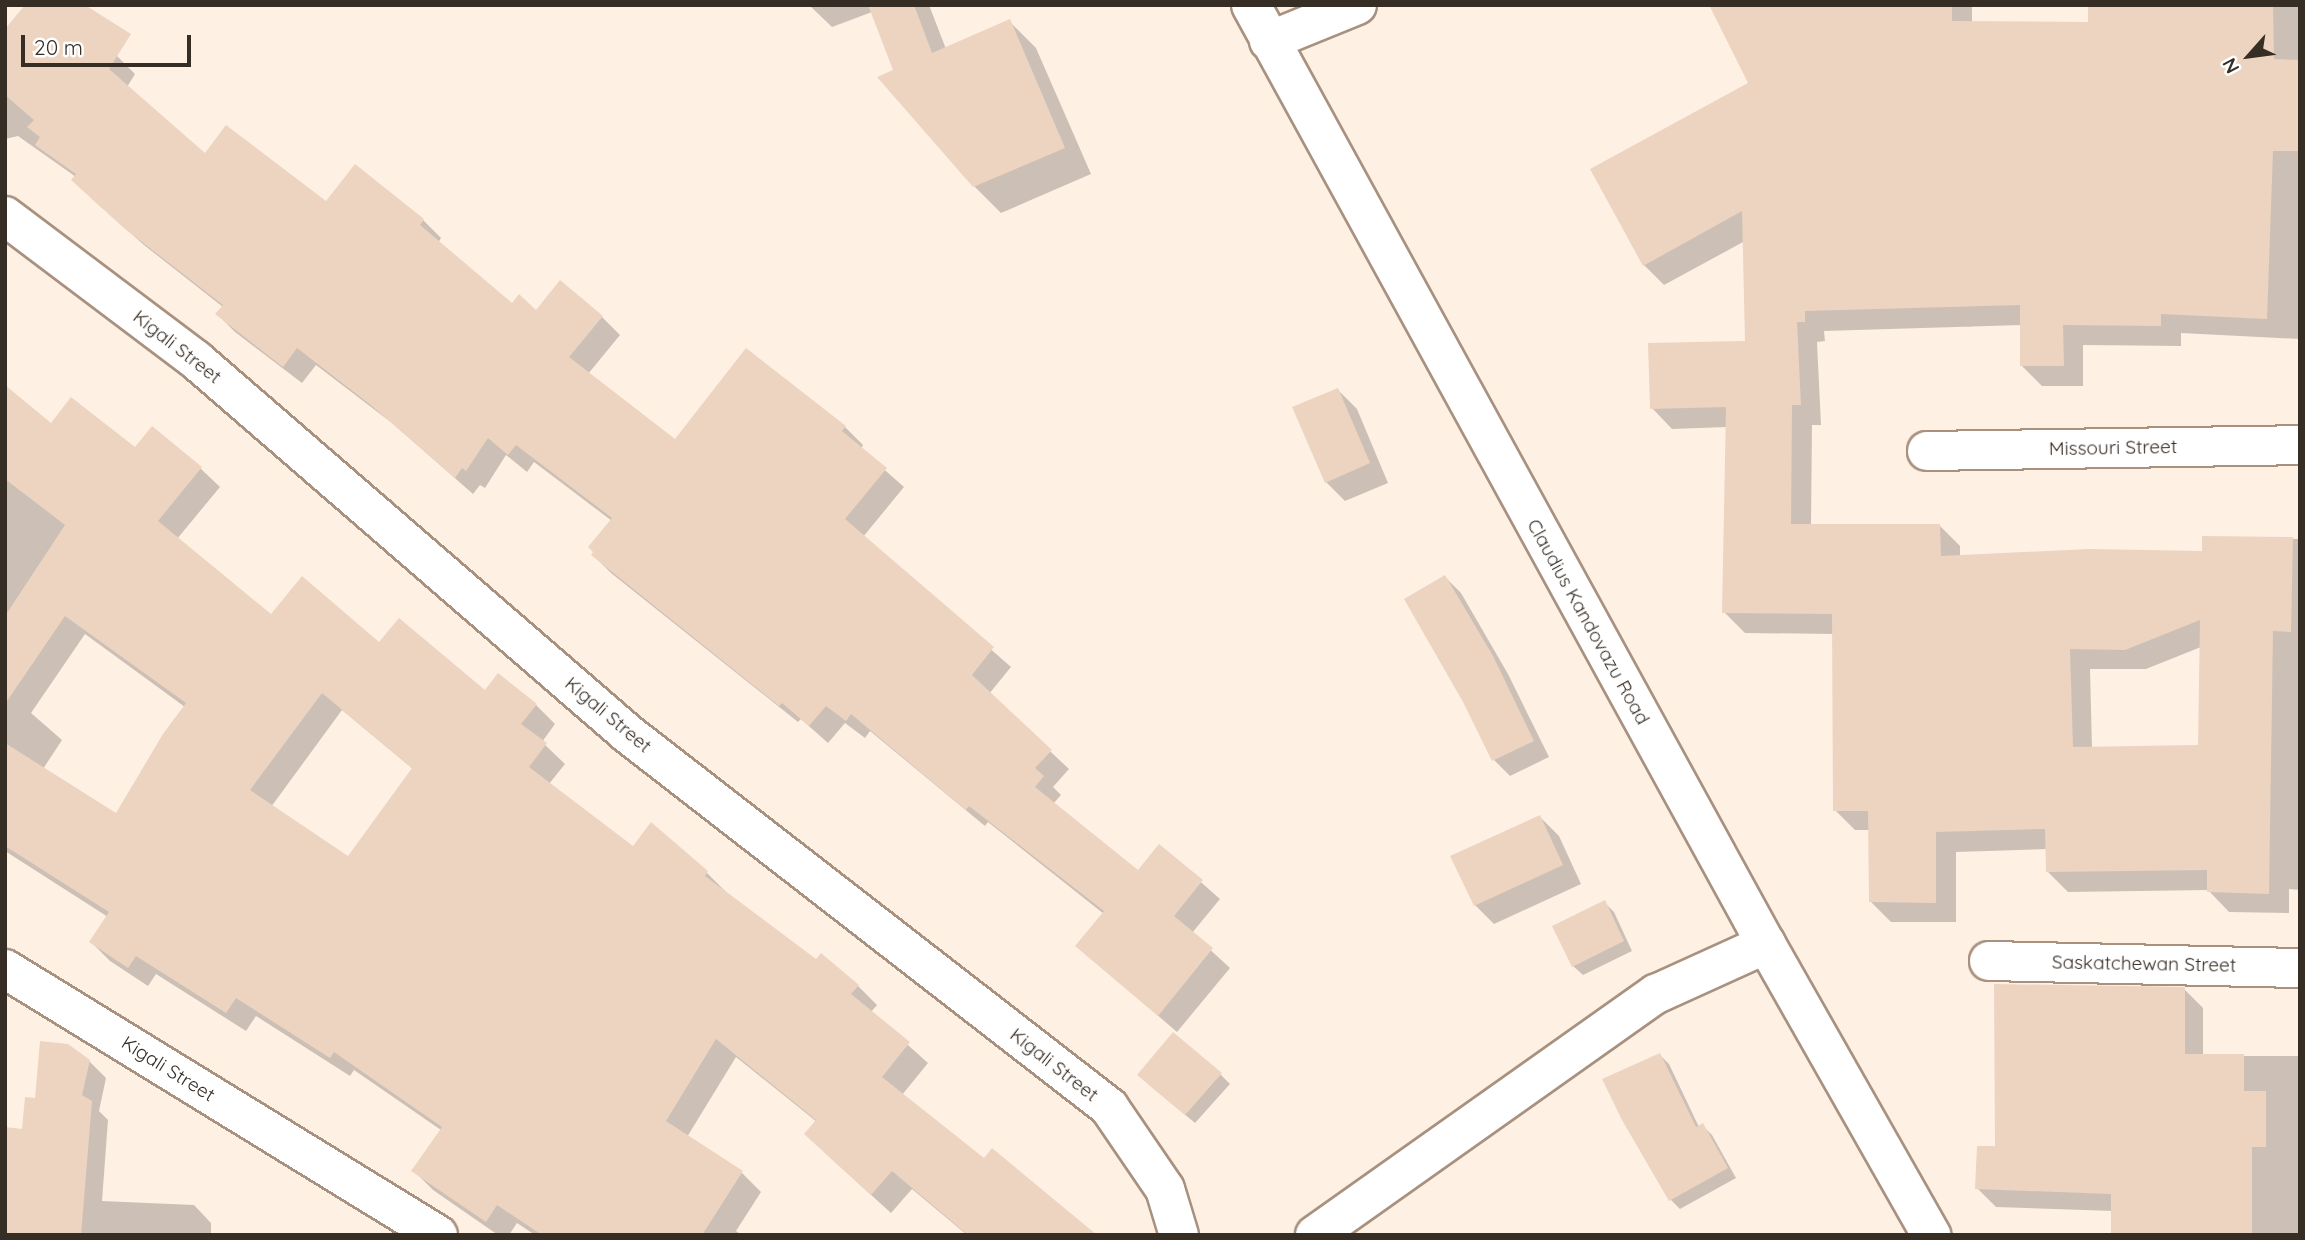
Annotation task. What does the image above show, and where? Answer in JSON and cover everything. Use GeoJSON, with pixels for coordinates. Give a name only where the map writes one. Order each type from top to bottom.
{"type":"FeatureCollection","features":[{"type":"Feature","properties":{"kind":"street","name":"Claudius Kandovazu Road"},"geometry":{"type":"LineString","coordinates":[[1251,5],[1766,944],[1931,1235]]}},
{"type":"Feature","properties":{"kind":"street"},"geometry":{"type":"LineString","coordinates":[[1269,41],[1357,5]]}},
{"type":"Feature","properties":{"kind":"street","name":"Kigali Street"},"geometry":{"type":"LineString","coordinates":[[5,216],[196,360],[628,734],[1109,1107],[1165,1189],[1179,1235]]}},
{"type":"Feature","properties":{"kind":"street","name":"Missouri Street"},"geometry":{"type":"LineString","coordinates":[[1927,451],[2300,445]]}},
{"type":"Feature","properties":{"kind":"street"},"geometry":{"type":"LineString","coordinates":[[1315,1235],[1656,994],[1766,944]]}},
{"type":"Feature","properties":{"kind":"street","name":"Saskatchewan Street"},"geometry":{"type":"LineString","coordinates":[[1989,961],[2300,968]]}},
{"type":"Feature","properties":{"kind":"street","name":"Kigali Street"},"geometry":{"type":"LineString","coordinates":[[5,970],[438,1235]]}},
{"type":"Feature","properties":{"kind":"building"},"geometry":{"type":"Polygon","coordinates":[[[25,5],[85,5],[131,34],[109,69],[205,153],[226,125],[326,201],[355,164],[424,219],[420,225],[512,303],[519,294],[536,310],[560,280],[603,316],[569,357],[675,439],[746,348],[846,426],[842,431],[887,468],[845,519],[994,647],[972,675],[1052,750],[1035,768],[1044,776],[1035,787],[1138,870],[1159,844],[1203,880],[1174,916],[1213,948],[1158,1016],[1075,946],[1104,911],[969,806],[966,810],[851,714],[846,721],[826,706],[809,726],[782,703],[779,706],[591,555],[593,552],[588,547],[612,518],[516,445],[508,455],[488,438],[466,471],[462,468],[455,478],[372,406],[297,348],[283,367],[215,314],[223,305],[124,228],[71,180],[76,174],[35,145],[40,137],[27,127],[34,120],[5,95],[5,29],[25,5]]]}},
{"type":"Feature","properties":{"kind":"building"},"geometry":{"type":"Polygon","coordinates":[[[868,5],[914,5],[932,53],[1010,19],[1065,148],[973,187],[877,77],[893,70],[868,5]]]}},
{"type":"Feature","properties":{"kind":"building"},"geometry":{"type":"Polygon","coordinates":[[[1709,5],[1952,5],[1952,21],[2088,22],[2088,5],[2273,5],[2274,59],[2300,60],[2300,151],[2273,151],[2267,319],[2161,314],[2161,326],[2063,325],[2064,366],[2020,366],[2020,305],[1805,311],[1805,322],[1797,322],[1801,405],[1792,405],[1791,524],[1940,524],[1941,556],[2089,549],[2202,551],[2202,536],[2293,537],[2291,632],[2273,631],[2269,894],[2207,892],[2207,870],[2046,872],[2045,829],[1936,832],[1936,903],[1869,902],[1868,811],[1833,811],[1832,614],[1722,613],[1726,407],[1650,409],[1648,343],[1745,341],[1742,211],[1643,266],[1590,169],[1748,83],[1709,5]],[[2200,620],[2125,650],[2070,649],[2073,747],[2198,745],[2200,620]]]}},
{"type":"Feature","properties":{"kind":"building"},"geometry":{"type":"Polygon","coordinates":[[[5,385],[51,423],[71,397],[135,447],[152,426],[202,467],[158,521],[271,614],[302,576],[379,642],[399,618],[485,690],[498,673],[537,704],[521,724],[547,743],[529,767],[633,846],[651,822],[708,871],[705,876],[816,959],[821,953],[859,985],[851,994],[910,1042],[882,1077],[984,1158],[992,1148],[1097,1235],[968,1235],[892,1171],[871,1195],[804,1134],[816,1120],[716,1039],[666,1121],[743,1171],[702,1235],[542,1235],[497,1205],[486,1222],[411,1171],[442,1127],[334,1052],[330,1058],[236,998],[226,1013],[136,956],[128,968],[89,942],[109,912],[5,846],[5,743],[116,813],[163,734],[186,703],[65,616],[5,704],[5,616],[65,525],[5,479],[5,385]],[[322,693],[250,790],[348,856],[412,768],[322,693]]]}},
{"type":"Feature","properties":{"kind":"building"},"geometry":{"type":"Polygon","coordinates":[[[1338,388],[1370,463],[1325,483],[1292,407],[1338,388]]]}},
{"type":"Feature","properties":{"kind":"building"},"geometry":{"type":"Polygon","coordinates":[[[1445,575],[1493,656],[1534,741],[1492,761],[1463,702],[1404,599],[1445,575]]]}},
{"type":"Feature","properties":{"kind":"building"},"geometry":{"type":"Polygon","coordinates":[[[1540,815],[1563,865],[1474,906],[1450,856],[1540,815]]]}},
{"type":"Feature","properties":{"kind":"building"},"geometry":{"type":"Polygon","coordinates":[[[1605,900],[1624,941],[1572,967],[1552,926],[1605,900]]]}},
{"type":"Feature","properties":{"kind":"building"},"geometry":{"type":"Polygon","coordinates":[[[1994,984],[2185,987],[2185,1054],[2244,1054],[2244,1091],[2266,1091],[2266,1147],[2252,1147],[2252,1235],[2111,1235],[2111,1194],[1975,1189],[1977,1146],[1995,1146],[1994,984]]]}},
{"type":"Feature","properties":{"kind":"building"},"geometry":{"type":"Polygon","coordinates":[[[1173,1032],[1222,1073],[1185,1115],[1137,1075],[1173,1032]]]}},
{"type":"Feature","properties":{"kind":"building"},"geometry":{"type":"Polygon","coordinates":[[[40,1041],[68,1044],[90,1060],[82,1095],[92,1101],[81,1235],[5,1235],[5,1127],[22,1129],[25,1097],[35,1098],[40,1041]]]}},
{"type":"Feature","properties":{"kind":"building"},"geometry":{"type":"Polygon","coordinates":[[[1660,1053],[1696,1127],[1703,1123],[1728,1168],[1669,1201],[1622,1120],[1602,1079],[1660,1053]]]}}]}
